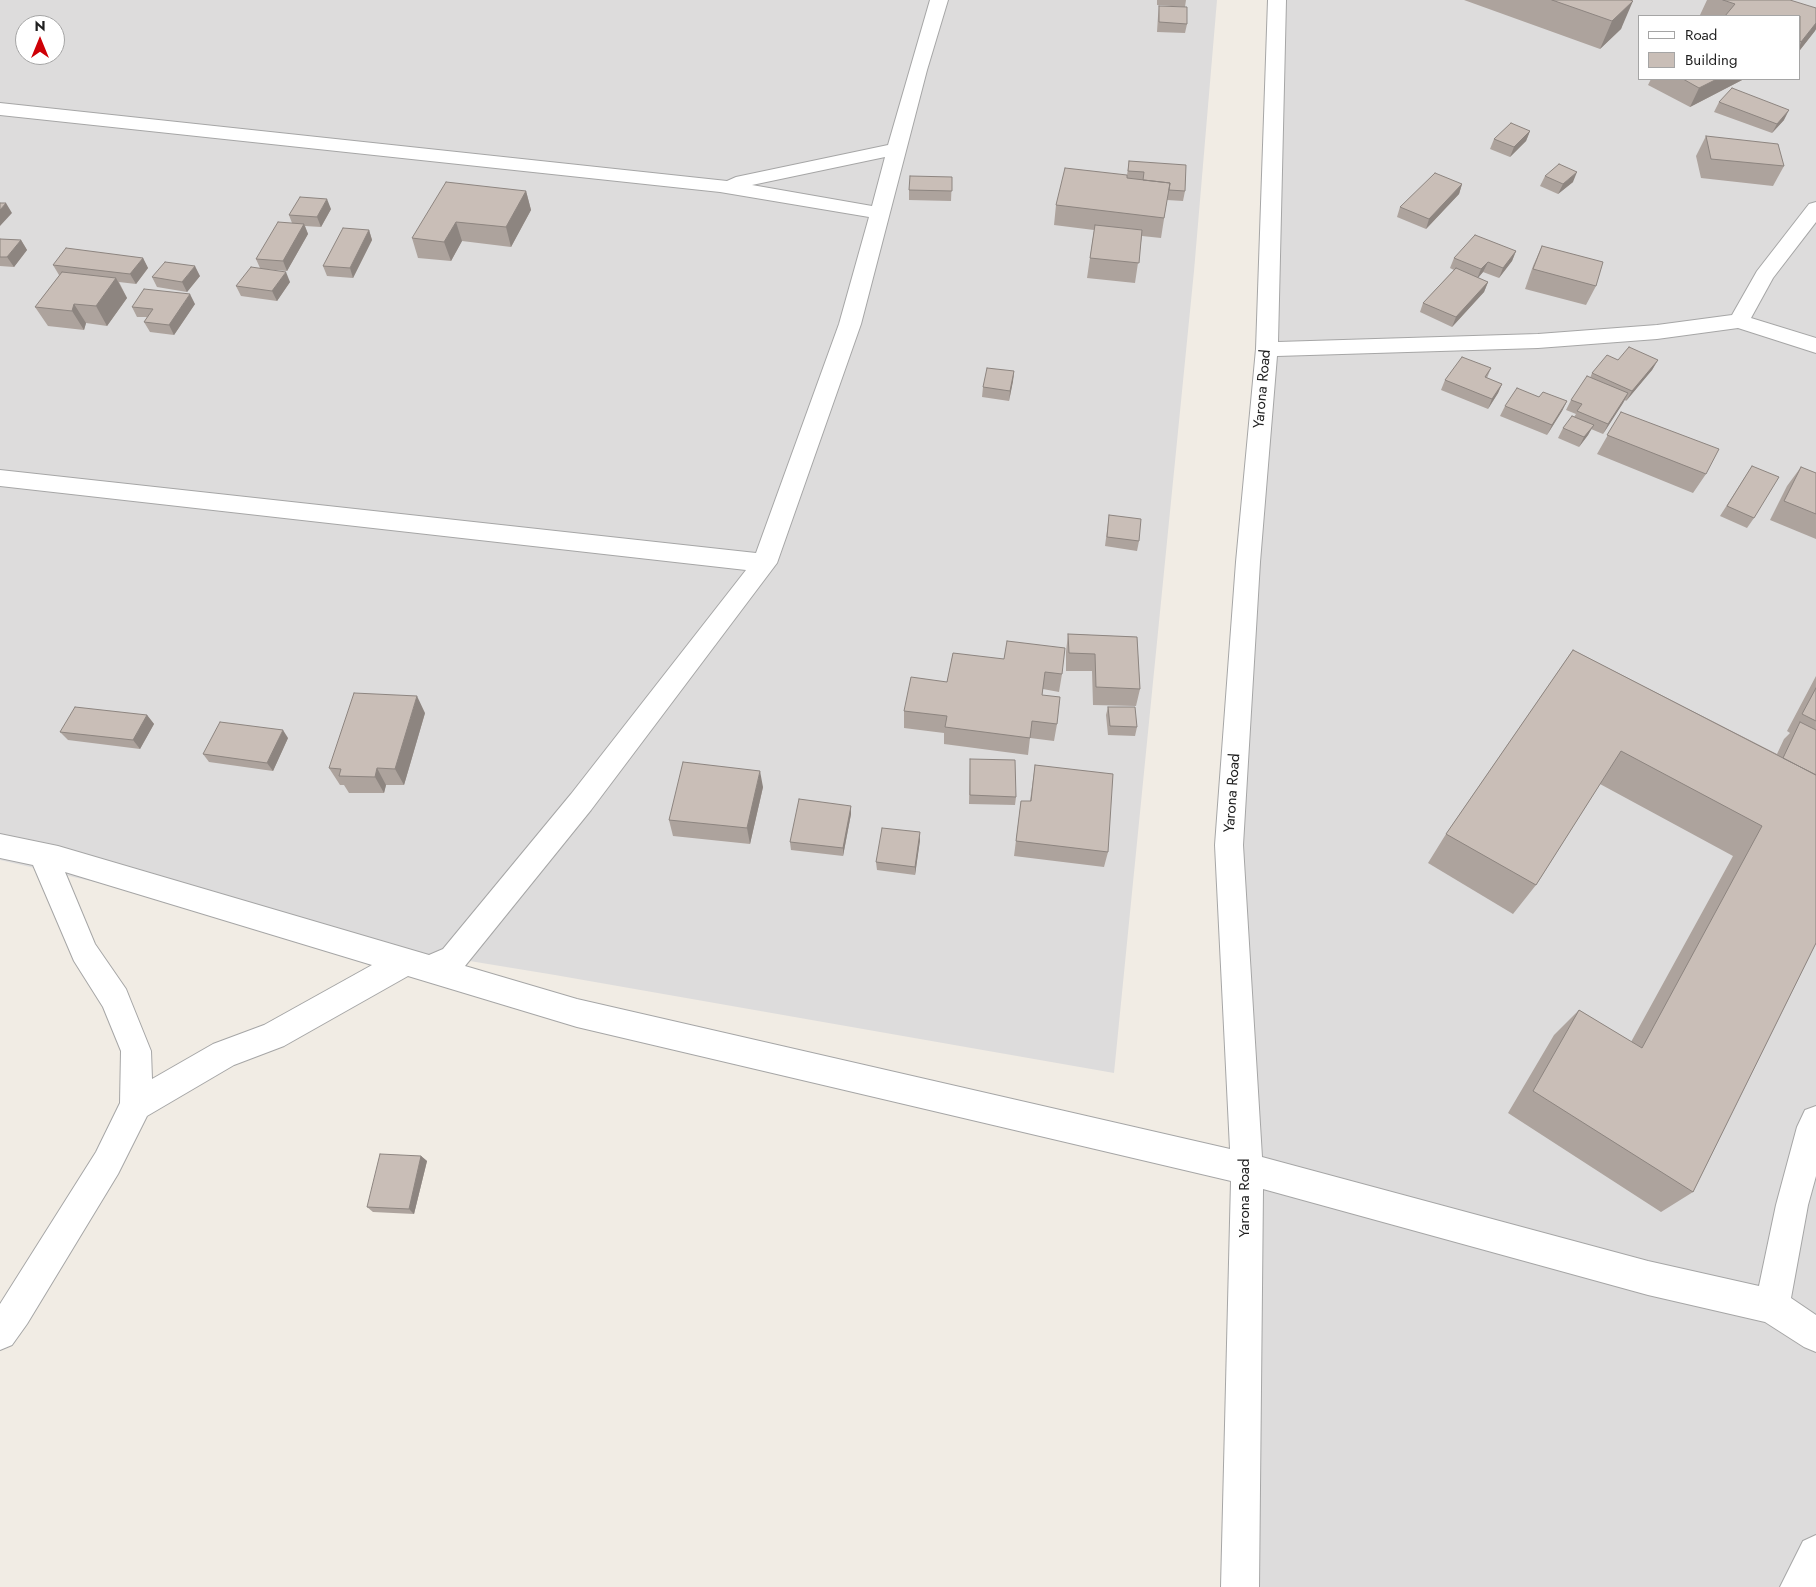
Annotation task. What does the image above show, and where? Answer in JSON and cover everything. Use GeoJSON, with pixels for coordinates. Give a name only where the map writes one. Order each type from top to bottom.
{"type":"FeatureCollection","features":[{"type":"Feature","properties":{"kind":"street"},"geometry":{"type":"LineString","coordinates":[[136,1105],[224,1054],[273,1036],[416,966],[453,958],[581,802],[765,563],[850,324],[896,149],[939,0]]}},
{"type":"Feature","properties":{"kind":"street","name":"Yarona Road"},"geometry":{"type":"LineString","coordinates":[[1240,1587],[1247,1169],[1229,845],[1248,562],[1267,349],[1277,0]]}},
{"type":"Feature","properties":{"kind":"street"},"geometry":{"type":"LineString","coordinates":[[0,109],[720,186],[880,213]]}},
{"type":"Feature","properties":{"kind":"street"},"geometry":{"type":"LineString","coordinates":[[720,186],[896,149]]}},
{"type":"Feature","properties":{"kind":"street"},"geometry":{"type":"LineString","coordinates":[[1739,321],[1764,276],[1816,208]]}},
{"type":"Feature","properties":{"kind":"street"},"geometry":{"type":"LineString","coordinates":[[1267,349],[1538,341],[1657,332],[1739,321],[1816,346]]}},
{"type":"Feature","properties":{"kind":"street"},"geometry":{"type":"LineString","coordinates":[[0,478],[765,563]]}},
{"type":"Feature","properties":{"kind":"street"},"geometry":{"type":"LineString","coordinates":[[0,846],[42,854],[577,1013],[1247,1169],[1648,1278],[1772,1306],[1816,1335]]}},
{"type":"Feature","properties":{"kind":"street"},"geometry":{"type":"LineString","coordinates":[[0,1333],[16,1312],[107,1163],[136,1105],[136,1051],[115,999],[84,952],[42,854]]}},
{"type":"Feature","properties":{"kind":"street"},"geometry":{"type":"LineString","coordinates":[[1772,1306],[1792,1205],[1812,1127],[1816,1121]]}},
{"type":"Feature","properties":{"kind":"street"},"geometry":{"type":"LineString","coordinates":[[1799,1587],[1816,1554]]}},
{"type":"Feature","properties":{"kind":"shaded area"},"geometry":{"type":"Polygon","coordinates":[[[0,0],[1217,0],[1194,271],[1114,1073],[555,975],[354,942],[0,860],[0,0]]]}},
{"type":"Feature","properties":{"kind":"shaded area"},"geometry":{"type":"Polygon","coordinates":[[[1277,0],[1816,0],[1816,1587],[1240,1587],[1229,845],[1277,0]]]}},
{"type":"Feature","properties":{"kind":"building"},"geometry":{"type":"Polygon","coordinates":[[[1552,0],[1630,0],[1633,1],[1612,21],[1552,0]]]}},
{"type":"Feature","properties":{"kind":"building"},"geometry":{"type":"Polygon","coordinates":[[[1723,0],[1790,0],[1816,8],[1816,23],[1801,42],[1801,15],[1726,15],[1735,4],[1723,0]]]}},
{"type":"Feature","properties":{"kind":"building"},"geometry":{"type":"Polygon","coordinates":[[[1159,6],[1187,7],[1187,24],[1159,22],[1159,6]]]}},
{"type":"Feature","properties":{"kind":"building"},"geometry":{"type":"Polygon","coordinates":[[[1685,80],[1715,80],[1699,88],[1685,80]]]}},
{"type":"Feature","properties":{"kind":"building"},"geometry":{"type":"Polygon","coordinates":[[[1732,88],[1789,110],[1777,124],[1719,102],[1732,88]]]}},
{"type":"Feature","properties":{"kind":"building"},"geometry":{"type":"Polygon","coordinates":[[[1511,123],[1530,131],[1514,147],[1494,139],[1511,123]]]}},
{"type":"Feature","properties":{"kind":"building"},"geometry":{"type":"Polygon","coordinates":[[[1706,136],[1778,144],[1784,166],[1711,159],[1706,136]]]}},
{"type":"Feature","properties":{"kind":"building"},"geometry":{"type":"Polygon","coordinates":[[[1129,161],[1186,165],[1185,191],[1169,190],[1170,183],[1143,180],[1144,172],[1128,171],[1129,161]]]}},
{"type":"Feature","properties":{"kind":"building"},"geometry":{"type":"Polygon","coordinates":[[[1559,164],[1577,172],[1563,184],[1545,176],[1559,164]]]}},
{"type":"Feature","properties":{"kind":"building"},"geometry":{"type":"Polygon","coordinates":[[[1065,168],[1127,175],[1127,178],[1170,183],[1164,218],[1056,205],[1065,168]]]}},
{"type":"Feature","properties":{"kind":"building"},"geometry":{"type":"Polygon","coordinates":[[[1435,173],[1462,184],[1429,219],[1400,207],[1435,173]]]}},
{"type":"Feature","properties":{"kind":"building"},"geometry":{"type":"Polygon","coordinates":[[[910,176],[952,177],[952,191],[909,190],[910,176]]]}},
{"type":"Feature","properties":{"kind":"building"},"geometry":{"type":"Polygon","coordinates":[[[446,182],[526,191],[506,227],[456,222],[444,242],[412,238],[446,182]]]}},
{"type":"Feature","properties":{"kind":"building"},"geometry":{"type":"Polygon","coordinates":[[[300,197],[327,199],[317,217],[289,215],[300,197]]]}},
{"type":"Feature","properties":{"kind":"building"},"geometry":{"type":"Polygon","coordinates":[[[0,203],[6,203],[0,210],[0,203]]]}},
{"type":"Feature","properties":{"kind":"building"},"geometry":{"type":"Polygon","coordinates":[[[278,222],[304,224],[283,261],[256,259],[278,222]]]}},
{"type":"Feature","properties":{"kind":"building"},"geometry":{"type":"Polygon","coordinates":[[[1095,225],[1142,230],[1139,263],[1090,258],[1095,225]]]}},
{"type":"Feature","properties":{"kind":"building"},"geometry":{"type":"Polygon","coordinates":[[[343,228],[369,230],[350,268],[323,266],[343,228]]]}},
{"type":"Feature","properties":{"kind":"building"},"geometry":{"type":"Polygon","coordinates":[[[1475,235],[1516,251],[1503,268],[1488,262],[1481,269],[1454,258],[1475,235]]]}},
{"type":"Feature","properties":{"kind":"building"},"geometry":{"type":"Polygon","coordinates":[[[0,239],[21,240],[7,257],[0,257],[0,239]]]}},
{"type":"Feature","properties":{"kind":"building"},"geometry":{"type":"Polygon","coordinates":[[[1542,246],[1603,262],[1596,286],[1533,269],[1542,246]]]}},
{"type":"Feature","properties":{"kind":"building"},"geometry":{"type":"Polygon","coordinates":[[[66,248],[143,258],[130,274],[53,265],[66,248]]]}},
{"type":"Feature","properties":{"kind":"building"},"geometry":{"type":"Polygon","coordinates":[[[165,262],[195,266],[182,282],[152,277],[165,262]]]}},
{"type":"Feature","properties":{"kind":"building"},"geometry":{"type":"Polygon","coordinates":[[[251,267],[286,272],[272,291],[236,286],[251,267]]]}},
{"type":"Feature","properties":{"kind":"building"},"geometry":{"type":"Polygon","coordinates":[[[1456,268],[1488,282],[1456,317],[1423,303],[1456,268]]]}},
{"type":"Feature","properties":{"kind":"building"},"geometry":{"type":"Polygon","coordinates":[[[62,272],[116,278],[96,306],[74,304],[72,311],[35,307],[62,272]]]}},
{"type":"Feature","properties":{"kind":"building"},"geometry":{"type":"Polygon","coordinates":[[[144,289],[190,294],[169,325],[144,322],[153,309],[132,307],[144,289]]]}},
{"type":"Feature","properties":{"kind":"building"},"geometry":{"type":"Polygon","coordinates":[[[1629,347],[1658,360],[1632,391],[1592,373],[1607,355],[1618,360],[1629,347]]]}},
{"type":"Feature","properties":{"kind":"building"},"geometry":{"type":"Polygon","coordinates":[[[1462,357],[1491,368],[1485,377],[1502,384],[1492,399],[1445,380],[1462,357]]]}},
{"type":"Feature","properties":{"kind":"building"},"geometry":{"type":"Polygon","coordinates":[[[987,368],[1014,371],[1010,391],[983,387],[987,368]]]}},
{"type":"Feature","properties":{"kind":"building"},"geometry":{"type":"Polygon","coordinates":[[[1587,376],[1628,393],[1608,424],[1577,411],[1582,404],[1571,400],[1587,376]]]}},
{"type":"Feature","properties":{"kind":"building"},"geometry":{"type":"Polygon","coordinates":[[[1517,388],[1539,397],[1543,392],[1567,401],[1552,425],[1505,406],[1517,388]]]}},
{"type":"Feature","properties":{"kind":"building"},"geometry":{"type":"Polygon","coordinates":[[[1621,412],[1719,449],[1706,474],[1607,435],[1621,412]]]}},
{"type":"Feature","properties":{"kind":"building"},"geometry":{"type":"Polygon","coordinates":[[[1572,416],[1594,425],[1584,437],[1563,428],[1572,416]]]}},
{"type":"Feature","properties":{"kind":"building"},"geometry":{"type":"Polygon","coordinates":[[[1752,466],[1779,477],[1754,518],[1727,506],[1752,466]]]}},
{"type":"Feature","properties":{"kind":"building"},"geometry":{"type":"Polygon","coordinates":[[[1801,467],[1816,473],[1816,514],[1784,501],[1801,467]]]}},
{"type":"Feature","properties":{"kind":"building"},"geometry":{"type":"Polygon","coordinates":[[[1109,515],[1141,519],[1139,541],[1107,537],[1109,515]]]}},
{"type":"Feature","properties":{"kind":"building"},"geometry":{"type":"Polygon","coordinates":[[[1068,634],[1137,637],[1140,689],[1096,687],[1095,654],[1069,653],[1068,634]]]}},
{"type":"Feature","properties":{"kind":"building"},"geometry":{"type":"Polygon","coordinates":[[[1007,641],[1065,648],[1062,674],[1045,672],[1042,695],[1060,697],[1057,724],[1032,721],[1030,738],[945,727],[947,716],[904,711],[911,677],[947,682],[953,653],[1004,659],[1007,641]]]}},
{"type":"Feature","properties":{"kind":"building"},"geometry":{"type":"Polygon","coordinates":[[[1573,650],[1816,775],[1816,943],[1693,1192],[1533,1091],[1579,1010],[1642,1048],[1762,826],[1621,751],[1536,885],[1446,834],[1573,650]]]}},
{"type":"Feature","properties":{"kind":"building"},"geometry":{"type":"Polygon","coordinates":[[[1816,688],[1816,721],[1802,714],[1816,688]]]}},
{"type":"Feature","properties":{"kind":"building"},"geometry":{"type":"Polygon","coordinates":[[[354,693],[417,696],[395,769],[377,768],[375,777],[339,776],[341,769],[329,768],[354,693]]]}},
{"type":"Feature","properties":{"kind":"building"},"geometry":{"type":"Polygon","coordinates":[[[75,707],[147,715],[133,740],[60,732],[75,707]]]}},
{"type":"Feature","properties":{"kind":"building"},"geometry":{"type":"Polygon","coordinates":[[[1108,707],[1135,707],[1137,727],[1110,726],[1108,707]]]}},
{"type":"Feature","properties":{"kind":"building"},"geometry":{"type":"Polygon","coordinates":[[[220,722],[283,730],[267,763],[203,754],[220,722]]]}},
{"type":"Feature","properties":{"kind":"building"},"geometry":{"type":"Polygon","coordinates":[[[1800,722],[1816,730],[1816,775],[1783,758],[1800,722]]]}},
{"type":"Feature","properties":{"kind":"building"},"geometry":{"type":"Polygon","coordinates":[[[970,759],[1015,760],[1016,797],[970,795],[970,759]]]}},
{"type":"Feature","properties":{"kind":"building"},"geometry":{"type":"Polygon","coordinates":[[[683,762],[760,771],[747,828],[669,820],[683,762]]]}},
{"type":"Feature","properties":{"kind":"building"},"geometry":{"type":"Polygon","coordinates":[[[1035,765],[1113,774],[1108,852],[1016,841],[1021,801],[1031,801],[1035,765]]]}},
{"type":"Feature","properties":{"kind":"building"},"geometry":{"type":"Polygon","coordinates":[[[799,799],[851,806],[843,848],[790,842],[799,799]]]}},
{"type":"Feature","properties":{"kind":"building"},"geometry":{"type":"Polygon","coordinates":[[[882,828],[920,832],[915,867],[876,862],[882,828]]]}},
{"type":"Feature","properties":{"kind":"building"},"geometry":{"type":"Polygon","coordinates":[[[380,1154],[421,1156],[409,1209],[367,1207],[380,1154]]]}}]}
